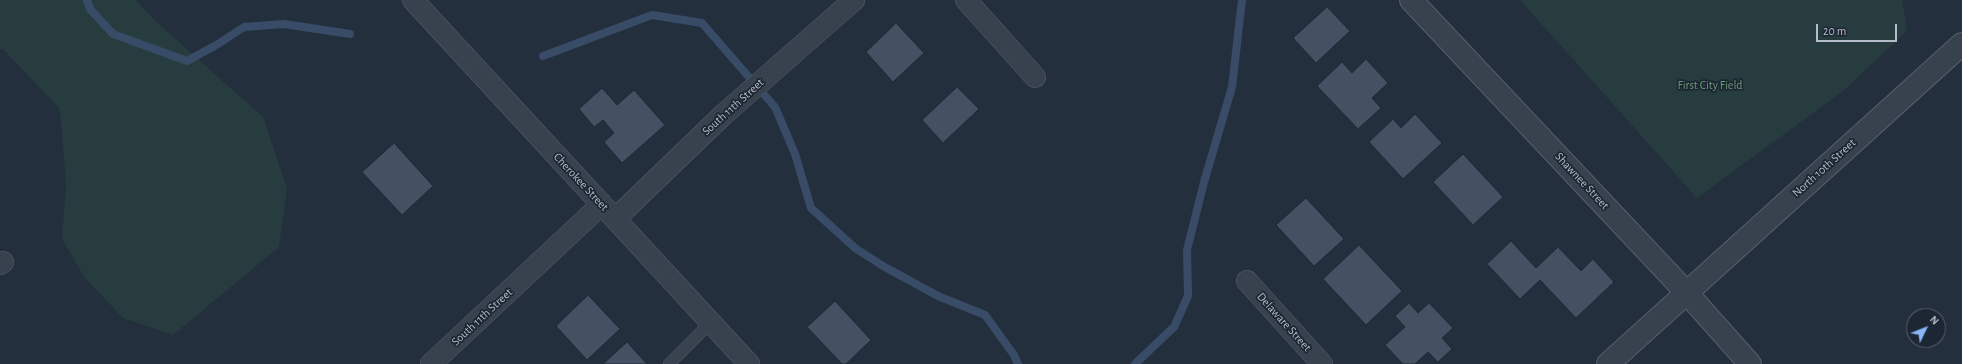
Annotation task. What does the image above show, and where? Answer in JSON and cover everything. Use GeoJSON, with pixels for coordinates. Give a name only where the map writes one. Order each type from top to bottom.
{"type":"FeatureCollection","features":[{"type":"Feature","properties":{"kind":"street","name":"Cherokee Street"},"geometry":{"type":"LineString","coordinates":[[413,0],[749,364]]}},
{"type":"Feature","properties":{"kind":"street","name":"South 11th Street"},"geometry":{"type":"LineString","coordinates":[[431,364],[723,115],[854,0]]}},
{"type":"Feature","properties":{"kind":"street"},"geometry":{"type":"LineString","coordinates":[[966,0],[1035,77]]}},
{"type":"Feature","properties":{"kind":"street","name":"Shawnee Street"},"geometry":{"type":"LineString","coordinates":[[1410,0],[1686,292],[1750,364]]}},
{"type":"Feature","properties":{"kind":"street","name":"North 10th Street"},"geometry":{"type":"LineString","coordinates":[[1608,364],[1962,44]]}},
{"type":"Feature","properties":{"kind":"street","name":"Delaware Street"},"geometry":{"type":"LineString","coordinates":[[1247,281],[1317,363]]}},
{"type":"Feature","properties":{"kind":"lane"},"geometry":{"type":"LineString","coordinates":[[669,364],[711,322]]}},
{"type":"Feature","properties":{"kind":"green space"},"geometry":{"type":"Polygon","coordinates":[[[0,0],[136,0],[151,17],[263,117],[287,189],[279,247],[173,335],[123,318],[85,278],[62,239],[66,185],[60,109],[3,49],[0,49],[0,0]]]}},
{"type":"Feature","properties":{"kind":"green space","name":"First City Field"},"geometry":{"type":"Polygon","coordinates":[[[1520,0],[1902,0],[1907,31],[1843,91],[1697,198],[1520,0]]]}},
{"type":"Feature","properties":{"kind":"building"},"geometry":{"type":"Polygon","coordinates":[[[1327,7],[1350,31],[1316,63],[1293,38],[1327,7]]]}},
{"type":"Feature","properties":{"kind":"building"},"geometry":{"type":"Polygon","coordinates":[[[896,23],[924,53],[893,82],[866,52],[896,23]]]}},
{"type":"Feature","properties":{"kind":"building"},"geometry":{"type":"Polygon","coordinates":[[[1366,59],[1388,83],[1372,98],[1381,108],[1358,129],[1317,86],[1342,62],[1352,73],[1366,59]]]}},
{"type":"Feature","properties":{"kind":"building"},"geometry":{"type":"Polygon","coordinates":[[[957,87],[979,109],[943,143],[922,120],[957,87]]]}},
{"type":"Feature","properties":{"kind":"building"},"geometry":{"type":"Polygon","coordinates":[[[602,88],[617,105],[634,90],[665,125],[622,163],[604,142],[614,133],[603,120],[594,127],[579,109],[602,88]]]}},
{"type":"Feature","properties":{"kind":"building"},"geometry":{"type":"Polygon","coordinates":[[[1415,114],[1442,143],[1403,179],[1369,142],[1393,119],[1401,128],[1415,114]]]}},
{"type":"Feature","properties":{"kind":"building"},"geometry":{"type":"Polygon","coordinates":[[[394,143],[433,186],[402,215],[362,172],[394,143]]]}},
{"type":"Feature","properties":{"kind":"building"},"geometry":{"type":"Polygon","coordinates":[[[1463,154],[1503,197],[1473,225],[1433,182],[1463,154]]]}},
{"type":"Feature","properties":{"kind":"building"},"geometry":{"type":"Polygon","coordinates":[[[1306,198],[1344,239],[1314,266],[1276,225],[1306,198]]]}},
{"type":"Feature","properties":{"kind":"building"},"geometry":{"type":"Polygon","coordinates":[[[1511,241],[1536,268],[1558,247],[1581,271],[1593,259],[1614,282],[1576,318],[1540,280],[1520,299],[1487,264],[1511,241]]]}},
{"type":"Feature","properties":{"kind":"building"},"geometry":{"type":"Polygon","coordinates":[[[1359,245],[1402,291],[1366,325],[1323,279],[1359,245]]]}},
{"type":"Feature","properties":{"kind":"building"},"geometry":{"type":"Polygon","coordinates":[[[588,295],[620,329],[587,360],[556,326],[588,295]]]}},
{"type":"Feature","properties":{"kind":"building"},"geometry":{"type":"Polygon","coordinates":[[[835,301],[871,340],[846,364],[842,364],[807,327],[835,301]]]}},
{"type":"Feature","properties":{"kind":"building"},"geometry":{"type":"Polygon","coordinates":[[[1409,303],[1418,313],[1429,303],[1453,328],[1442,338],[1452,349],[1438,362],[1428,352],[1415,364],[1403,364],[1385,345],[1405,327],[1395,316],[1409,303]]]}},
{"type":"Feature","properties":{"kind":"building"},"geometry":{"type":"Polygon","coordinates":[[[627,342],[647,364],[603,364],[627,342]]]}},
{"type":"Feature","properties":{"kind":"waterway"},"geometry":{"type":"LineString","coordinates":[[87,0],[90,9],[113,34],[187,61],[218,44],[244,27],[284,24],[350,34]]}},
{"type":"Feature","properties":{"kind":"waterway"},"geometry":{"type":"LineString","coordinates":[[1135,364],[1174,327],[1188,296],[1187,250],[1204,182],[1232,87],[1242,0]]}},
{"type":"Feature","properties":{"kind":"waterway"},"geometry":{"type":"LineString","coordinates":[[543,56],[652,15],[702,23],[775,107],[795,154],[811,208],[855,248],[883,266],[938,296],[985,315],[1014,355],[1018,364]]}}]}
